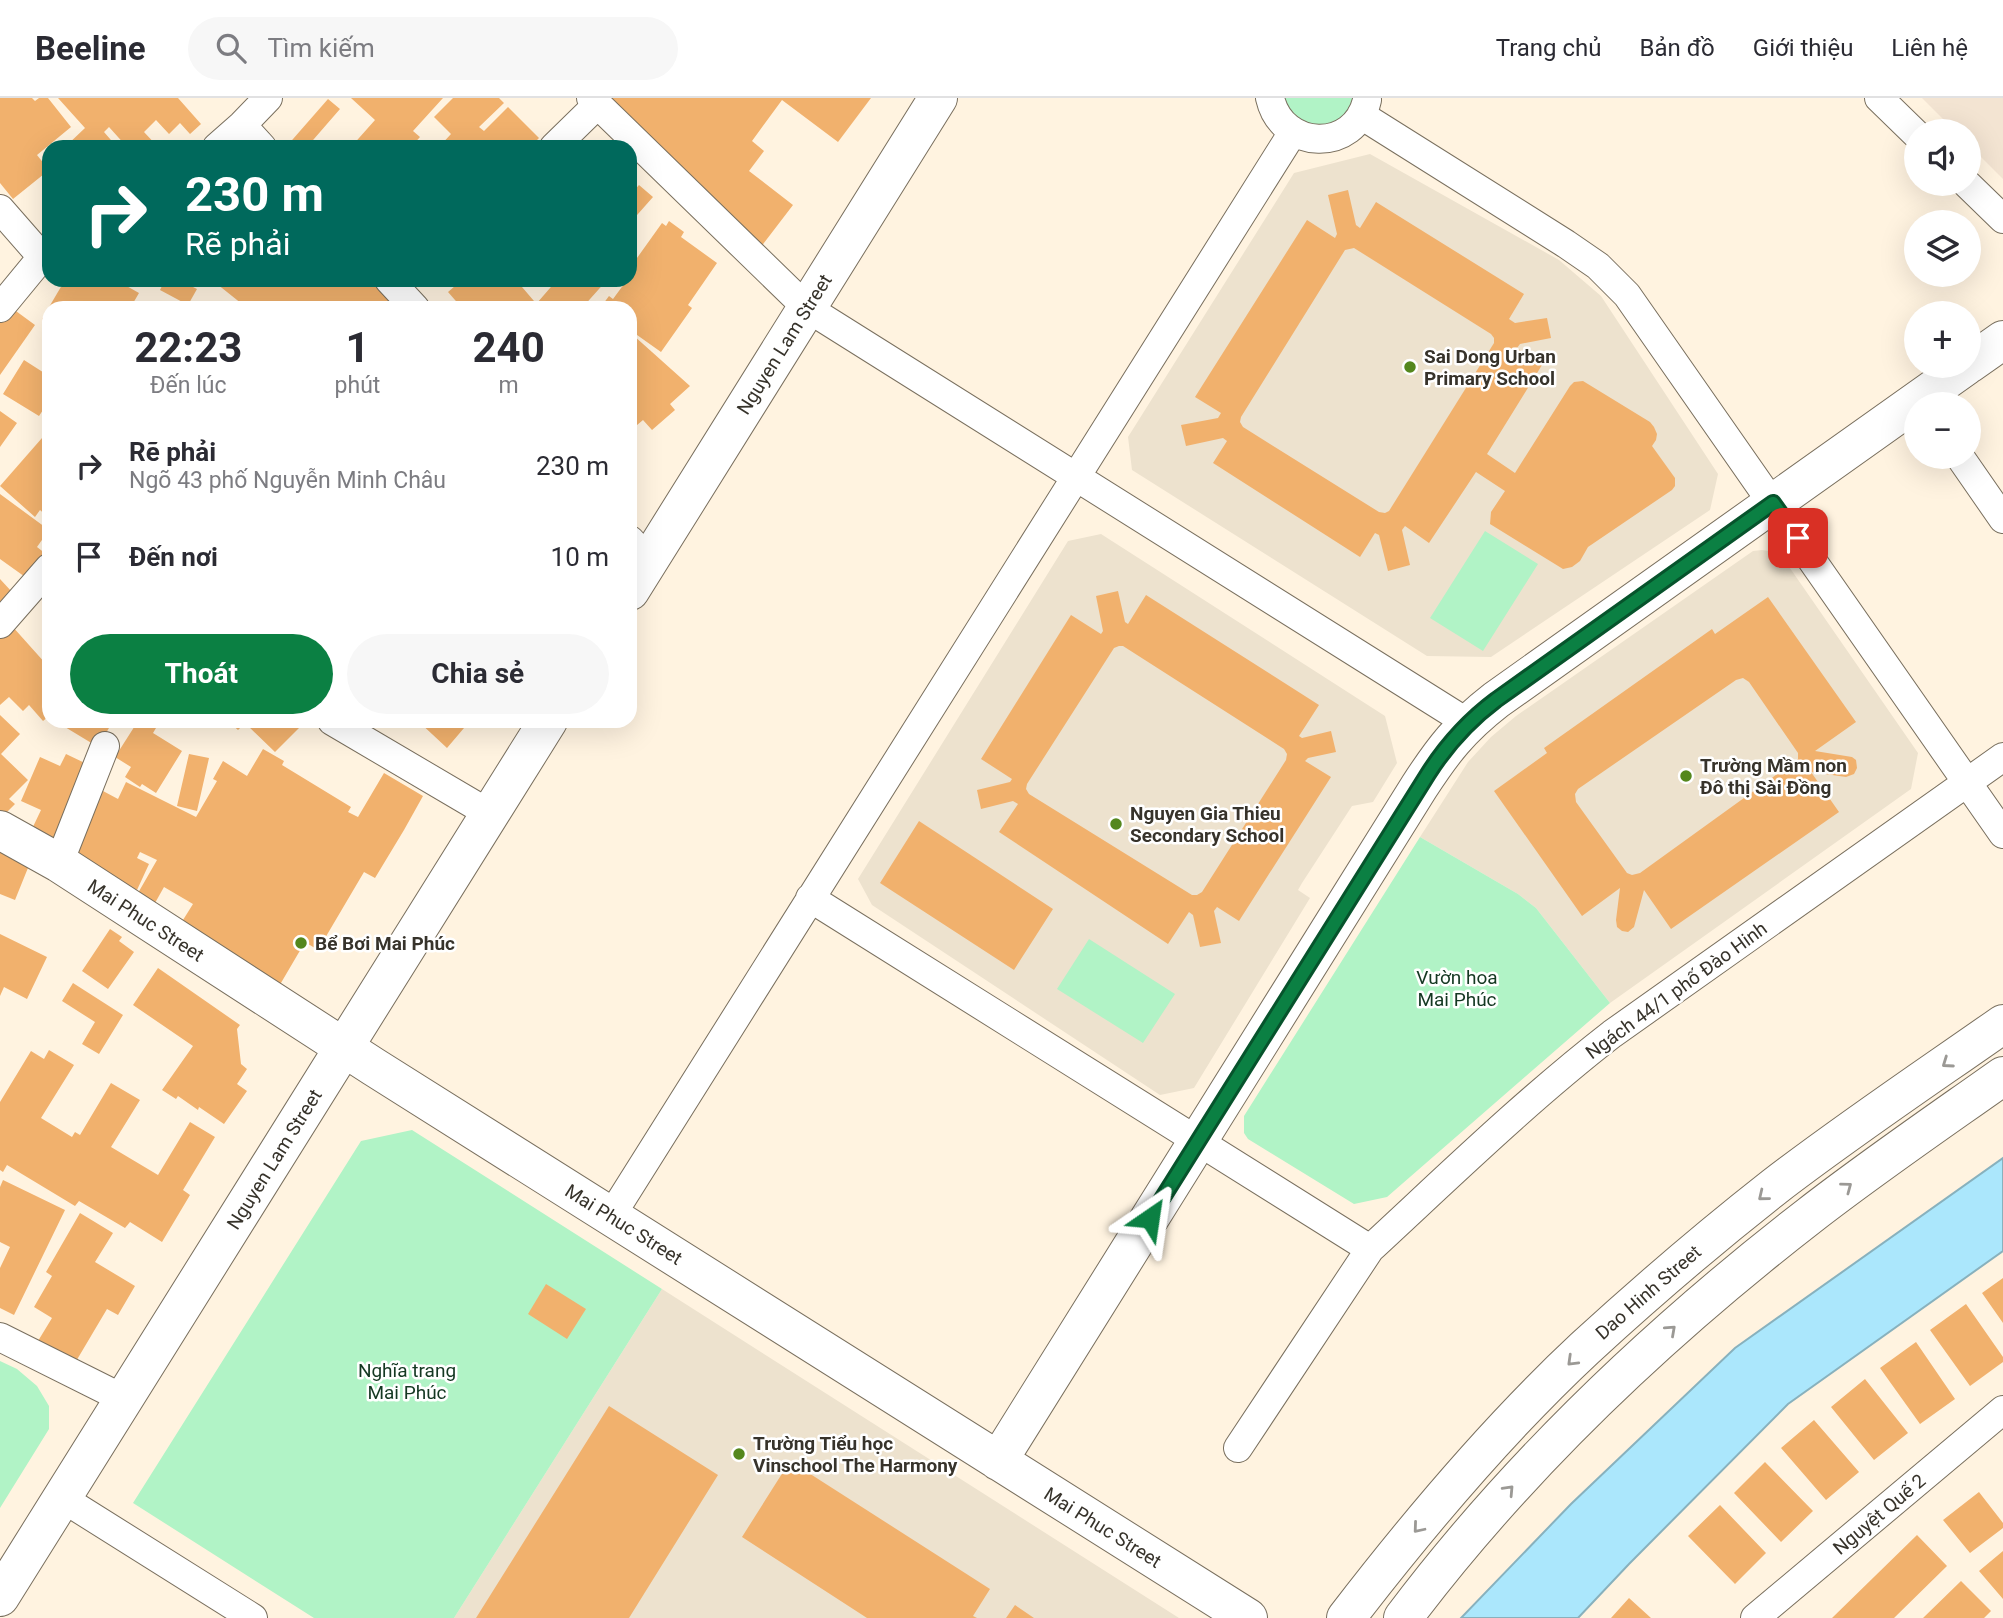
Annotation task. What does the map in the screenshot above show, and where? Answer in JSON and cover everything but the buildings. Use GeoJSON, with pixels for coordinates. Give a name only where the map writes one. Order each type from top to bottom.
{"type":"FeatureCollection","features":[{"type":"Feature","properties":{"kind":"street"},"geometry":{"type":"LineString","coordinates":[[225,140],[268,98]]}},
{"type":"Feature","properties":{"kind":"street","name":"Nguyen Lam Street"},"geometry":{"type":"LineString","coordinates":[[637,563],[807,308],[939,98]]}},
{"type":"Feature","properties":{"kind":"street"},"geometry":{"type":"LineString","coordinates":[[1270,98],[1279,120],[1293,132],[1306,138],[1331,138],[1345,131],[1364,106],[1598,266],[1613,280],[1653,330],[2003,834]]}},
{"type":"Feature","properties":{"kind":"street"},"geometry":{"type":"LineString","coordinates":[[1879,98],[1904,122]]}},
{"type":"Feature","properties":{"kind":"street"},"geometry":{"type":"LineString","coordinates":[[560,140],[594,101],[634,140]]}},
{"type":"Feature","properties":{"kind":"street"},"geometry":{"type":"LineString","coordinates":[[242,125],[256,140]]}},
{"type":"Feature","properties":{"kind":"street"},"geometry":{"type":"LineString","coordinates":[[611,1216],[1293,132]]}},
{"type":"Feature","properties":{"kind":"street"},"geometry":{"type":"LineString","coordinates":[[637,143],[807,308],[1468,723]]}},
{"type":"Feature","properties":{"kind":"street"},"geometry":{"type":"LineString","coordinates":[[1979,196],[2003,219]]}},
{"type":"Feature","properties":{"kind":"street"},"geometry":{"type":"LineString","coordinates":[[0,209],[42,257],[0,308]]}},
{"type":"Feature","properties":{"kind":"street"},"geometry":{"type":"LineString","coordinates":[[1981,355],[2003,340]]}},
{"type":"Feature","properties":{"kind":"street"},"geometry":{"type":"LineString","coordinates":[[1933,392],[1951,378]]}},
{"type":"Feature","properties":{"kind":"street"},"geometry":{"type":"LineString","coordinates":[[998,1461],[1437,760],[1455,736],[1496,700],[1904,414]]}},
{"type":"Feature","properties":{"kind":"street"},"geometry":{"type":"LineString","coordinates":[[1968,469],[2003,519]]}},
{"type":"Feature","properties":{"kind":"street"},"geometry":{"type":"LineString","coordinates":[[0,624],[42,576]]}},
{"type":"Feature","properties":{"kind":"street"},"geometry":{"type":"LineString","coordinates":[[344,728],[490,814]]}},
{"type":"Feature","properties":{"kind":"street","name":"Nguyen Lam Street"},"geometry":{"type":"LineString","coordinates":[[0,1597],[544,728]]}},
{"type":"Feature","properties":{"kind":"street"},"geometry":{"type":"LineString","coordinates":[[59,863],[104,746]]}},
{"type":"Feature","properties":{"kind":"street","name":"Ngách 44/1 phố Đào Hinh"},"geometry":{"type":"LineString","coordinates":[[1238,1448],[1370,1250],[1547,1087],[1623,1026],[2003,757]]}},
{"type":"Feature","properties":{"kind":"street","name":"Mai Phuc Street"},"geometry":{"type":"LineString","coordinates":[[0,830],[59,863],[344,1048],[1248,1618]]}},
{"type":"Feature","properties":{"kind":"street"},"geometry":{"type":"LineString","coordinates":[[810,898],[1370,1250]]}},
{"type":"Feature","properties":{"kind":"street","name":"Dao Hinh Street"},"geometry":{"type":"LineString","coordinates":[[1346,1618],[1380,1573],[1462,1476],[1548,1384],[1594,1340],[1672,1270],[1775,1186],[2003,1024]]}},
{"type":"Feature","properties":{"kind":"street"},"geometry":{"type":"LineString","coordinates":[[1403,1618],[1498,1502],[1628,1368],[1707,1298],[1810,1215],[2003,1076]]}},
{"type":"Feature","properties":{"kind":"street"},"geometry":{"type":"LineString","coordinates":[[0,1337],[124,1399]]}},
{"type":"Feature","properties":{"kind":"street","name":"Nguyệt Quế 2"},"geometry":{"type":"LineString","coordinates":[[1755,1618],[2000,1420]]}},
{"type":"Feature","properties":{"kind":"street"},"geometry":{"type":"LineString","coordinates":[[62,1498],[253,1618]]}},
{"type":"Feature","properties":{"kind":"shaded area"},"geometry":{"type":"Polygon","coordinates":[[[1922,98],[2003,98],[2003,179],[1981,157],[1981,119],[1943,119],[1922,98]]]}},
{"type":"Feature","properties":{"kind":"shaded area","name":"Sai Dong Urban Primary School"},"geometry":{"type":"Polygon","coordinates":[[[1370,154],[1559,260],[1601,296],[1718,474],[1710,510],[1491,657],[1427,656],[1132,470],[1128,437],[1294,173],[1370,154]]]}},
{"type":"Feature","properties":{"kind":"shaded area","name":"Nguyen Gia Thieu Secondary School"},"geometry":{"type":"Polygon","coordinates":[[[1101,534],[1385,716],[1397,763],[1373,802],[1352,806],[1302,883],[1298,890],[1310,898],[1194,1088],[1160,1095],[872,905],[858,879],[1068,541],[1101,534]]]}},
{"type":"Feature","properties":{"kind":"shaded area","name":"Trường Mầm non Đô thị Sài Đồng"},"geometry":{"type":"Polygon","coordinates":[[[1762,550],[1783,558],[1918,753],[1911,789],[1610,1003],[1536,908],[1518,894],[1420,837],[1468,762],[1491,737],[1516,716],[1753,551],[1762,550]]]}},
{"type":"Feature","properties":{"kind":"shaded area","name":"Trường Tiểu học Vinschool The Harmony"},"geometry":{"type":"Polygon","coordinates":[[[662,1289],[1179,1618],[454,1618],[662,1289]]]}},
{"type":"Feature","properties":{"kind":"green space"},"geometry":{"type":"Polygon","coordinates":[[[1283,98],[1355,98],[1353,106],[1336,123],[1312,126],[1291,114],[1283,98]]]}},
{"type":"Feature","properties":{"kind":"green space"},"geometry":{"type":"Polygon","coordinates":[[[1485,531],[1538,564],[1483,651],[1430,618],[1485,531]]]}},
{"type":"Feature","properties":{"kind":"green space","name":"Vườn hoa Mai Phúc"},"geometry":{"type":"Polygon","coordinates":[[[1420,837],[1518,894],[1536,908],[1610,1003],[1387,1197],[1354,1204],[1248,1139],[1244,1133],[1244,1116],[1420,837]]]}},
{"type":"Feature","properties":{"kind":"green space"},"geometry":{"type":"Polygon","coordinates":[[[1089,939],[1175,994],[1143,1043],[1057,989],[1089,939]]]}},
{"type":"Feature","properties":{"kind":"green space","name":"Nghĩa trang Mai Phúc"},"geometry":{"type":"Polygon","coordinates":[[[412,1130],[662,1289],[454,1618],[314,1618],[133,1503],[361,1141],[412,1130]]]}},
{"type":"Feature","properties":{"kind":"green space"},"geometry":{"type":"Polygon","coordinates":[[[0,1361],[17,1369],[37,1386],[49,1406],[49,1429],[0,1508],[0,1361]]]}},
{"type":"Feature","properties":{"kind":"water"},"geometry":{"type":"Polygon","coordinates":[[[2003,1158],[2003,1251],[1788,1404],[1578,1618],[1461,1618],[1571,1504],[1735,1348],[2003,1158]]]}},
{"type":"Feature","properties":{"kind":"place","name":"Sai Dong Urban Primary School"},"geometry":{"type":"Point","coordinates":[1410,367]}},
{"type":"Feature","properties":{"kind":"place","name":"Trường Mầm non Đô thị Sài Đồng"},"geometry":{"type":"Point","coordinates":[1686,776]}},
{"type":"Feature","properties":{"kind":"place","name":"Nguyen Gia Thieu Secondary School"},"geometry":{"type":"Point","coordinates":[1116,824]}},
{"type":"Feature","properties":{"kind":"place","name":"Bể Bơi Mai Phúc"},"geometry":{"type":"Point","coordinates":[301,943]}},
{"type":"Feature","properties":{"kind":"place","name":"Trường Tiểu học Vinschool The Harmony"},"geometry":{"type":"Point","coordinates":[739,1454]}},
{"type":"Feature","properties":{"kind":"route"},"geometry":{"type":"LineString","coordinates":[[1150,1218],[1428,774],[1455,736],[1496,700],[1773,503],[1798,538]]}}]}
